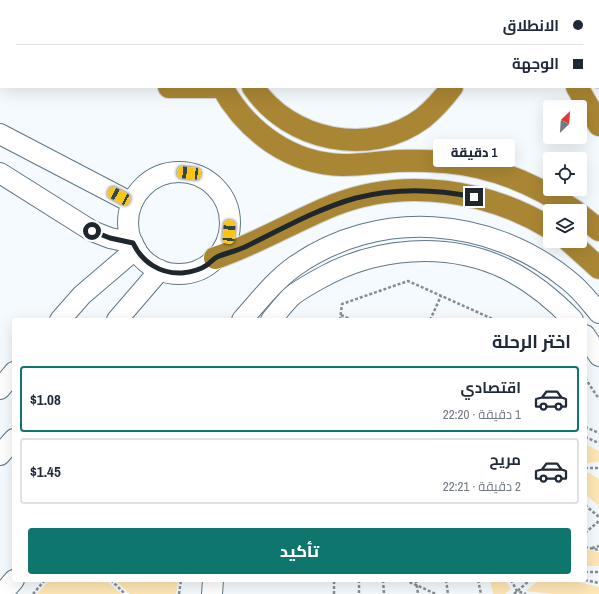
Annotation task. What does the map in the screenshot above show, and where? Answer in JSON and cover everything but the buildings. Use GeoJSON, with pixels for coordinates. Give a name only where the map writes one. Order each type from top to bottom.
{"type":"FeatureCollection","features":[{"type":"Feature","properties":{"kind":"highway"},"geometry":{"type":"LineString","coordinates":[[223,88],[232,104],[243,118],[257,131],[288,152],[305,158],[323,163],[342,165],[360,165],[398,161],[423,161],[448,162],[472,166],[497,172],[520,181],[543,191],[564,204]]}},
{"type":"Feature","properties":{"kind":"highway"},"geometry":{"type":"LineString","coordinates":[[254,88],[259,96],[277,114],[299,128],[323,137],[349,140],[374,138],[399,131],[422,118],[441,101],[451,88]]}},
{"type":"Feature","properties":{"kind":"highway"},"geometry":{"type":"LineString","coordinates":[[578,88],[599,125]]}},
{"type":"Feature","properties":{"kind":"highway"},"geometry":{"type":"LineString","coordinates":[[215,258],[244,248],[334,205],[357,198],[403,191],[435,191],[474,197],[519,211],[543,224]]}},
{"type":"Feature","properties":{"kind":"highway"},"geometry":{"type":"LineString","coordinates":[[587,221],[599,230]]}},
{"type":"Feature","properties":{"kind":"highway"},"geometry":{"type":"LineString","coordinates":[[577,248],[599,268]]}},
{"type":"Feature","properties":{"kind":"street"},"geometry":{"type":"LineString","coordinates":[[0,134],[132,203]]}},
{"type":"Feature","properties":{"kind":"street"},"geometry":{"type":"LineString","coordinates":[[0,173],[92,231],[134,246]]}},
{"type":"Feature","properties":{"kind":"street"},"geometry":{"type":"LineString","coordinates":[[169,173],[189,173],[207,180],[215,186],[221,194],[229,212],[229,232],[222,250],[208,264],[189,272],[170,272],[160,270],[146,261],[134,246],[129,230],[128,216],[132,203],[140,190],[151,180],[169,173]]}},
{"type":"Feature","properties":{"kind":"street"},"geometry":{"type":"LineString","coordinates":[[244,318],[278,280],[295,266],[314,254],[356,236],[400,227],[423,226],[446,227],[490,236],[532,254],[569,280],[599,313]]}},
{"type":"Feature","properties":{"kind":"street"},"geometry":{"type":"LineString","coordinates":[[62,318],[82,295],[134,246]]}},
{"type":"Feature","properties":{"kind":"street"},"geometry":{"type":"LineString","coordinates":[[273,318],[293,295],[330,272],[372,257],[417,251],[462,255],[504,269],[543,292],[560,306],[571,318]]}},
{"type":"Feature","properties":{"kind":"street"},"geometry":{"type":"LineString","coordinates":[[118,318],[160,270]]}},
{"type":"Feature","properties":{"kind":"street"},"geometry":{"type":"LineString","coordinates":[[587,338],[599,356]]}},
{"type":"Feature","properties":{"kind":"street"},"geometry":{"type":"LineString","coordinates":[[0,389],[12,374]]}},
{"type":"Feature","properties":{"kind":"street"},"geometry":{"type":"LineString","coordinates":[[0,455],[12,441]]}},
{"type":"Feature","properties":{"kind":"street"},"geometry":{"type":"LineString","coordinates":[[2,594],[12,582]]}},
{"type":"Feature","properties":{"kind":"street"},"geometry":{"type":"LineString","coordinates":[[212,594],[213,582]]}},
{"type":"Feature","properties":{"kind":"path"},"geometry":{"type":"LineString","coordinates":[[340,318],[342,304],[408,281],[490,318]]}},
{"type":"Feature","properties":{"kind":"path"},"geometry":{"type":"LineString","coordinates":[[431,318],[442,296]]}},
{"type":"Feature","properties":{"kind":"path"},"geometry":{"type":"LineString","coordinates":[[341,315],[348,318]]}},
{"type":"Feature","properties":{"kind":"path"},"geometry":{"type":"LineString","coordinates":[[587,381],[599,399]]}},
{"type":"Feature","properties":{"kind":"path"},"geometry":{"type":"LineString","coordinates":[[587,428],[599,433]]}},
{"type":"Feature","properties":{"kind":"path"},"geometry":{"type":"LineString","coordinates":[[587,438],[599,444]]}},
{"type":"Feature","properties":{"kind":"path"},"geometry":{"type":"LineString","coordinates":[[587,468],[599,468]]}},
{"type":"Feature","properties":{"kind":"path"},"geometry":{"type":"LineString","coordinates":[[587,507],[599,517]]}},
{"type":"Feature","properties":{"kind":"path"},"geometry":{"type":"LineString","coordinates":[[587,531],[599,521]]}},
{"type":"Feature","properties":{"kind":"path"},"geometry":{"type":"LineString","coordinates":[[590,549],[599,546]]}},
{"type":"Feature","properties":{"kind":"path"},"geometry":{"type":"LineString","coordinates":[[587,548],[599,550]]}},
{"type":"Feature","properties":{"kind":"path"},"geometry":{"type":"LineString","coordinates":[[587,572],[599,572]]}},
{"type":"Feature","properties":{"kind":"path"},"geometry":{"type":"LineString","coordinates":[[587,580],[599,583]]}},
{"type":"Feature","properties":{"kind":"path"},"geometry":{"type":"LineString","coordinates":[[33,594],[43,582]]}},
{"type":"Feature","properties":{"kind":"path"},"geometry":{"type":"LineString","coordinates":[[113,582],[126,594]]}},
{"type":"Feature","properties":{"kind":"path"},"geometry":{"type":"LineString","coordinates":[[179,594],[181,582]]}},
{"type":"Feature","properties":{"kind":"path"},"geometry":{"type":"LineString","coordinates":[[334,582],[334,594]]}},
{"type":"Feature","properties":{"kind":"path"},"geometry":{"type":"LineString","coordinates":[[359,582],[360,594]]}},
{"type":"Feature","properties":{"kind":"path"},"geometry":{"type":"LineString","coordinates":[[383,582],[384,594]]}},
{"type":"Feature","properties":{"kind":"path"},"geometry":{"type":"LineString","coordinates":[[410,582],[436,594]]}},
{"type":"Feature","properties":{"kind":"path"},"geometry":{"type":"LineString","coordinates":[[416,582],[418,594]]}},
{"type":"Feature","properties":{"kind":"path"},"geometry":{"type":"LineString","coordinates":[[446,582],[448,594]]}},
{"type":"Feature","properties":{"kind":"path"},"geometry":{"type":"LineString","coordinates":[[478,582],[481,594]]}},
{"type":"Feature","properties":{"kind":"path"},"geometry":{"type":"LineString","coordinates":[[512,582],[518,591],[526,594]]}},
{"type":"Feature","properties":{"kind":"path"},"geometry":{"type":"LineString","coordinates":[[514,594],[528,582]]}},
{"type":"Feature","properties":{"kind":"shaded area"},"geometry":{"type":"Polygon","coordinates":[[[587,445],[599,451],[599,462],[587,463],[587,445]]]}},
{"type":"Feature","properties":{"kind":"shaded area"},"geometry":{"type":"Polygon","coordinates":[[[587,473],[599,479],[599,506],[587,496],[587,473]]]}},
{"type":"Feature","properties":{"kind":"shaded area"},"geometry":{"type":"Polygon","coordinates":[[[587,549],[599,552],[599,566],[587,566],[587,549]]]}},
{"type":"Feature","properties":{"kind":"shaded area"},"geometry":{"type":"Polygon","coordinates":[[[47,582],[108,582],[122,594],[37,594],[47,582]]]}},
{"type":"Feature","properties":{"kind":"shaded area"},"geometry":{"type":"Polygon","coordinates":[[[117,582],[178,582],[176,594],[130,594],[117,582]]]}},
{"type":"Feature","properties":{"kind":"shaded area"},"geometry":{"type":"Polygon","coordinates":[[[490,582],[506,582],[511,589],[505,594],[493,594],[490,582]]]}},
{"type":"Feature","properties":{"kind":"shaded area"},"geometry":{"type":"Polygon","coordinates":[[[537,582],[579,582],[599,587],[599,594],[553,594],[526,591],[537,582]]]}},
{"type":"Feature","properties":{"kind":"route"},"geometry":{"type":"LineString","coordinates":[[92,231],[110,238],[133,243],[141,256],[153,266],[160,270],[180,273],[199,269],[215,258],[244,248],[334,205],[357,198],[380,193],[427,190],[450,192],[474,197]]}}]}
